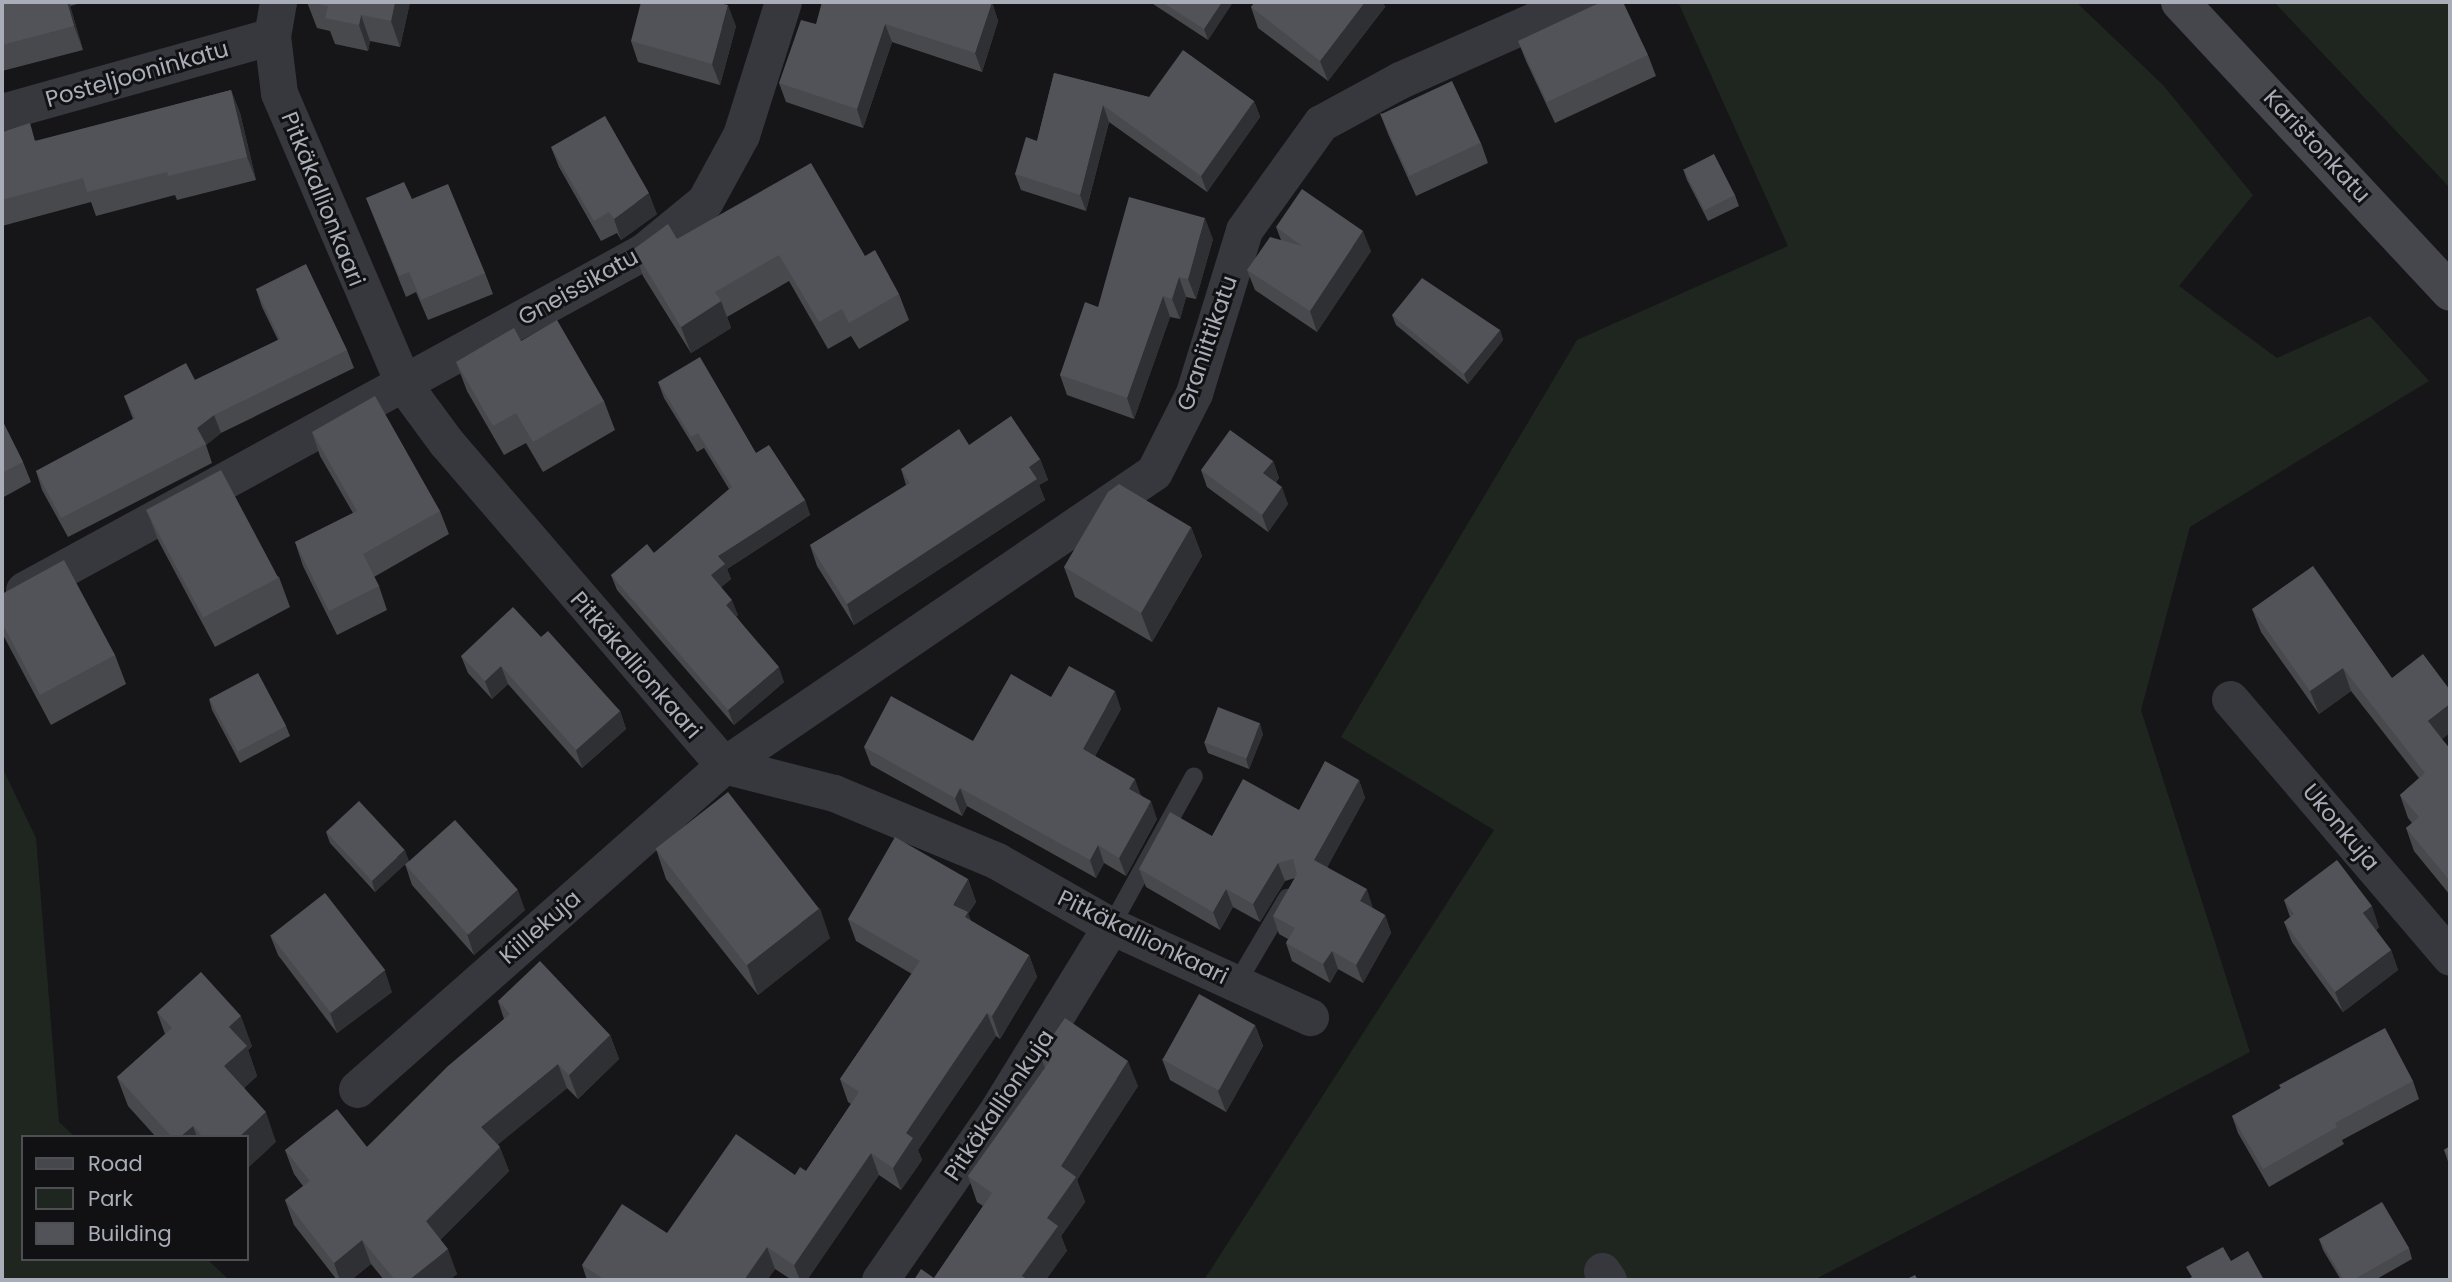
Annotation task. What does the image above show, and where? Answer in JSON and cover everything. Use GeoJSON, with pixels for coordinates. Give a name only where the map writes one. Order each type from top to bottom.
{"type":"FeatureCollection","features":[{"type":"Feature","properties":{"kind":"street","name":"Gneissikatu"},"geometry":{"type":"LineString","coordinates":[[16,594],[404,385],[643,252],[705,201],[741,135],[783,2]]}},
{"type":"Feature","properties":{"kind":"street","name":"Graniittikatu"},"geometry":{"type":"LineString","coordinates":[[724,765],[1154,472],[1194,393],[1244,230],[1321,124],[1400,80],[1576,2]]}},
{"type":"Feature","properties":{"kind":"street","name":"Karistonkatu"},"geometry":{"type":"LineString","coordinates":[[2180,2],[2450,292]]}},
{"type":"Feature","properties":{"kind":"street","name":"Pitkäkallionkaari"},"geometry":{"type":"LineString","coordinates":[[275,19],[279,93],[404,385],[446,442],[724,765],[834,793],[997,861],[1111,926],[1310,1017]]}},
{"type":"Feature","properties":{"kind":"street","name":"Posteljooninkatu"},"geometry":{"type":"LineString","coordinates":[[2,112],[275,19]]}},
{"type":"Feature","properties":{"kind":"street","name":"Ukonkuja"},"geometry":{"type":"LineString","coordinates":[[2230,699],[2450,957]]}},
{"type":"Feature","properties":{"kind":"street","name":"Kiillekuja"},"geometry":{"type":"LineString","coordinates":[[357,1089],[724,765]]}},
{"type":"Feature","properties":{"kind":"street","name":"Pitkäkallionkuja"},"geometry":{"type":"LineString","coordinates":[[880,1280],[999,1108],[1111,926]]}},
{"type":"Feature","properties":{"kind":"lane"},"geometry":{"type":"LineString","coordinates":[[1111,926],[1194,776]]}},
{"type":"Feature","properties":{"kind":"lane"},"geometry":{"type":"LineString","coordinates":[[1237,983],[1294,887]]}},
{"type":"Feature","properties":{"kind":"green space"},"geometry":{"type":"Polygon","coordinates":[[[1678,2],[2076,2],[2163,85],[2253,195],[2179,286],[2277,358],[2370,316],[2429,381],[2190,527],[2141,710],[2250,1052],[1814,1280],[1204,1280],[1494,830],[1341,737],[1577,340],[1788,246],[1678,2]]]}},
{"type":"Feature","properties":{"kind":"green space"},"geometry":{"type":"Polygon","coordinates":[[[2274,2],[2450,2],[2450,188],[2274,2]]]}},
{"type":"Feature","properties":{"kind":"green space"},"geometry":{"type":"Polygon","coordinates":[[[2,767],[36,838],[59,1122],[73,1135],[21,1135],[21,1261],[209,1261],[229,1280],[2,1280],[2,767]]]}},
{"type":"Feature","properties":{"kind":"building"},"geometry":{"type":"Polygon","coordinates":[[[2,2],[67,2],[74,26],[2,45],[2,2]]]}},
{"type":"Feature","properties":{"kind":"building"},"geometry":{"type":"Polygon","coordinates":[[[307,2],[395,2],[391,21],[361,15],[359,25],[325,18],[328,6],[307,2]]]}},
{"type":"Feature","properties":{"kind":"building"},"geometry":{"type":"Polygon","coordinates":[[[641,2],[715,2],[728,5],[712,64],[631,41],[641,2]]]}},
{"type":"Feature","properties":{"kind":"building"},"geometry":{"type":"Polygon","coordinates":[[[822,2],[992,2],[975,53],[885,24],[857,109],[779,83],[801,20],[816,24],[822,2]]]}},
{"type":"Feature","properties":{"kind":"building"},"geometry":{"type":"Polygon","coordinates":[[[1162,2],[1222,2],[1204,29],[1162,2]]]}},
{"type":"Feature","properties":{"kind":"building"},"geometry":{"type":"Polygon","coordinates":[[[1255,2],[1365,2],[1320,61],[1251,7],[1255,2]]]}},
{"type":"Feature","properties":{"kind":"building"},"geometry":{"type":"Polygon","coordinates":[[[1601,2],[1623,2],[1648,55],[1547,102],[1518,41],[1601,2]]]}},
{"type":"Feature","properties":{"kind":"building"},"geometry":{"type":"Polygon","coordinates":[[[1183,50],[1254,101],[1201,176],[1103,105],[1080,195],[1015,174],[1026,137],[1037,141],[1054,73],[1149,97],[1183,50]]]}},
{"type":"Feature","properties":{"kind":"building"},"geometry":{"type":"Polygon","coordinates":[[[1452,81],[1481,143],[1409,176],[1380,114],[1452,81]]]}},
{"type":"Feature","properties":{"kind":"building"},"geometry":{"type":"Polygon","coordinates":[[[231,90],[247,157],[168,176],[167,172],[87,192],[83,178],[2,200],[2,132],[30,123],[35,141],[231,90]]]}},
{"type":"Feature","properties":{"kind":"building"},"geometry":{"type":"Polygon","coordinates":[[[605,116],[649,193],[614,219],[609,212],[594,221],[551,147],[605,116]]]}},
{"type":"Feature","properties":{"kind":"building"},"geometry":{"type":"Polygon","coordinates":[[[1714,154],[1735,195],[1705,210],[1684,169],[1714,154]]]}},
{"type":"Feature","properties":{"kind":"building"},"geometry":{"type":"Polygon","coordinates":[[[811,163],[865,256],[875,250],[899,294],[849,323],[842,309],[819,322],[779,255],[715,292],[721,301],[681,327],[634,249],[668,224],[677,239],[811,163]]]}},
{"type":"Feature","properties":{"kind":"building"},"geometry":{"type":"Polygon","coordinates":[[[404,182],[412,199],[448,184],[485,273],[421,300],[409,272],[399,276],[366,198],[404,182]]]}},
{"type":"Feature","properties":{"kind":"building"},"geometry":{"type":"Polygon","coordinates":[[[1302,189],[1363,231],[1310,311],[1247,270],[1270,237],[1302,246],[1276,227],[1302,189]]]}},
{"type":"Feature","properties":{"kind":"building"},"geometry":{"type":"Polygon","coordinates":[[[1129,197],[1205,218],[1188,279],[1179,277],[1172,299],[1163,296],[1127,398],[1060,375],[1085,302],[1098,307],[1129,197]]]}},
{"type":"Feature","properties":{"kind":"building"},"geometry":{"type":"Polygon","coordinates":[[[306,264],[347,350],[214,415],[197,428],[206,444],[61,518],[36,471],[135,418],[124,396],[186,363],[195,380],[280,339],[256,289],[306,264]]]}},
{"type":"Feature","properties":{"kind":"building"},"geometry":{"type":"Polygon","coordinates":[[[1422,278],[1500,330],[1464,374],[1392,315],[1422,278]]]}},
{"type":"Feature","properties":{"kind":"building"},"geometry":{"type":"Polygon","coordinates":[[[557,320],[604,401],[533,442],[516,413],[493,426],[456,362],[514,328],[521,341],[557,320]]]}},
{"type":"Feature","properties":{"kind":"building"},"geometry":{"type":"Polygon","coordinates":[[[700,357],[756,453],[769,445],[805,500],[718,556],[725,564],[711,575],[732,600],[726,605],[779,667],[728,710],[611,575],[647,544],[654,553],[732,487],[698,433],[691,437],[658,382],[700,357]]]}},
{"type":"Feature","properties":{"kind":"building"},"geometry":{"type":"Polygon","coordinates":[[[375,396],[440,511],[363,554],[379,586],[329,611],[295,542],[357,511],[312,432],[375,396]]]}},
{"type":"Feature","properties":{"kind":"building"},"geometry":{"type":"Polygon","coordinates":[[[1011,416],[1040,459],[1029,467],[1037,479],[847,604],[810,545],[910,483],[901,469],[959,429],[969,445],[1011,416]]]}},
{"type":"Feature","properties":{"kind":"building"},"geometry":{"type":"Polygon","coordinates":[[[2,420],[23,462],[2,473],[2,420]]]}},
{"type":"Feature","properties":{"kind":"building"},"geometry":{"type":"Polygon","coordinates":[[[1230,430],[1273,461],[1263,473],[1282,487],[1262,515],[1201,470],[1230,430]]]}},
{"type":"Feature","properties":{"kind":"building"},"geometry":{"type":"Polygon","coordinates":[[[221,470],[278,578],[203,618],[146,510],[221,470]]]}},
{"type":"Feature","properties":{"kind":"building"},"geometry":{"type":"Polygon","coordinates":[[[1119,484],[1191,527],[1141,613],[1064,567],[1108,492],[1119,484]]]}},
{"type":"Feature","properties":{"kind":"building"},"geometry":{"type":"Polygon","coordinates":[[[64,560],[115,655],[40,695],[2,623],[2,594],[64,560]]]}},
{"type":"Feature","properties":{"kind":"building"},"geometry":{"type":"Polygon","coordinates":[[[2313,566],[2392,678],[2423,654],[2450,690],[2450,704],[2428,721],[2450,749],[2450,881],[2406,828],[2419,817],[2400,795],[2425,773],[2343,668],[2310,691],[2252,609],[2313,566]]]}},
{"type":"Feature","properties":{"kind":"building"},"geometry":{"type":"Polygon","coordinates":[[[513,607],[541,637],[548,631],[620,711],[576,750],[501,666],[485,681],[461,656],[513,607]]]}},
{"type":"Feature","properties":{"kind":"building"},"geometry":{"type":"Polygon","coordinates":[[[1069,666],[1115,691],[1083,749],[1135,779],[1129,789],[1151,801],[1119,858],[1098,845],[1090,860],[960,788],[955,798],[864,747],[891,696],[973,741],[1011,674],[1051,697],[1069,666]]]}},
{"type":"Feature","properties":{"kind":"building"},"geometry":{"type":"Polygon","coordinates":[[[258,673],[286,726],[238,752],[209,699],[258,673]]]}},
{"type":"Feature","properties":{"kind":"building"},"geometry":{"type":"Polygon","coordinates":[[[1218,707],[1260,723],[1246,759],[1204,742],[1218,707]]]}},
{"type":"Feature","properties":{"kind":"building"},"geometry":{"type":"Polygon","coordinates":[[[1325,761],[1359,780],[1314,860],[1367,889],[1360,901],[1385,915],[1356,965],[1332,951],[1323,964],[1286,943],[1295,928],[1273,916],[1297,874],[1293,859],[1278,863],[1253,904],[1226,889],[1213,912],[1139,869],[1170,812],[1212,836],[1243,779],[1299,810],[1325,761]]]}},
{"type":"Feature","properties":{"kind":"building"},"geometry":{"type":"Polygon","coordinates":[[[728,792],[819,909],[747,965],[656,849],[728,792]]]}},
{"type":"Feature","properties":{"kind":"building"},"geometry":{"type":"Polygon","coordinates":[[[359,801],[405,850],[372,881],[326,832],[359,801]]]}},
{"type":"Feature","properties":{"kind":"building"},"geometry":{"type":"Polygon","coordinates":[[[455,820],[518,890],[468,935],[405,865],[455,820]]]}},
{"type":"Feature","properties":{"kind":"building"},"geometry":{"type":"Polygon","coordinates":[[[895,837],[968,879],[953,905],[968,912],[965,917],[1029,955],[992,1016],[987,1013],[906,1133],[913,1138],[893,1168],[871,1153],[794,1265],[767,1247],[744,1280],[605,1280],[582,1265],[622,1204],[667,1233],[736,1134],[795,1175],[800,1167],[806,1171],[859,1092],[840,1079],[920,961],[848,919],[895,837]]]}},
{"type":"Feature","properties":{"kind":"building"},"geometry":{"type":"Polygon","coordinates":[[[2337,860],[2372,906],[2363,913],[2391,950],[2335,992],[2284,922],[2294,914],[2284,900],[2337,860]]]}},
{"type":"Feature","properties":{"kind":"building"},"geometry":{"type":"Polygon","coordinates":[[[325,893],[385,970],[331,1013],[271,935],[325,893]]]}},
{"type":"Feature","properties":{"kind":"building"},"geometry":{"type":"Polygon","coordinates":[[[540,961],[610,1035],[569,1075],[558,1064],[481,1127],[500,1147],[426,1221],[448,1249],[409,1280],[395,1280],[362,1240],[334,1263],[285,1200],[310,1181],[285,1150],[337,1109],[367,1147],[448,1066],[510,1014],[498,1001],[540,961]]]}},
{"type":"Feature","properties":{"kind":"building"},"geometry":{"type":"Polygon","coordinates":[[[201,972],[241,1016],[229,1027],[247,1046],[224,1066],[266,1112],[241,1135],[201,1135],[193,1126],[182,1135],[170,1135],[117,1077],[172,1028],[157,1012],[201,972]]]}},
{"type":"Feature","properties":{"kind":"building"},"geometry":{"type":"Polygon","coordinates":[[[1199,994],[1255,1025],[1219,1091],[1163,1060],[1199,994]]]}},
{"type":"Feature","properties":{"kind":"building"},"geometry":{"type":"Polygon","coordinates":[[[1065,1018],[1128,1061],[1061,1166],[1076,1177],[1047,1218],[1058,1226],[1022,1276],[1028,1280],[914,1280],[921,1269],[934,1278],[992,1193],[968,1176],[1050,1061],[1040,1054],[1065,1018]]]}},
{"type":"Feature","properties":{"kind":"building"},"geometry":{"type":"Polygon","coordinates":[[[2385,1028],[2413,1081],[2335,1123],[2337,1127],[2263,1169],[2232,1116],[2281,1088],[2279,1085],[2385,1028]]]}},
{"type":"Feature","properties":{"kind":"building"},"geometry":{"type":"Polygon","coordinates":[[[2450,1146],[2450,1158],[2444,1150],[2450,1146]]]}},
{"type":"Feature","properties":{"kind":"building"},"geometry":{"type":"Polygon","coordinates":[[[2382,1202],[2409,1248],[2353,1280],[2344,1280],[2319,1239],[2382,1202]]]}},
{"type":"Feature","properties":{"kind":"building"},"geometry":{"type":"Polygon","coordinates":[[[2223,1247],[2231,1261],[2248,1251],[2264,1280],[2185,1280],[2192,1277],[2186,1267],[2223,1247]]]}},
{"type":"Feature","properties":{"kind":"building"},"geometry":{"type":"Polygon","coordinates":[[[1915,1275],[1918,1280],[1905,1280],[1915,1275]]]}}]}
